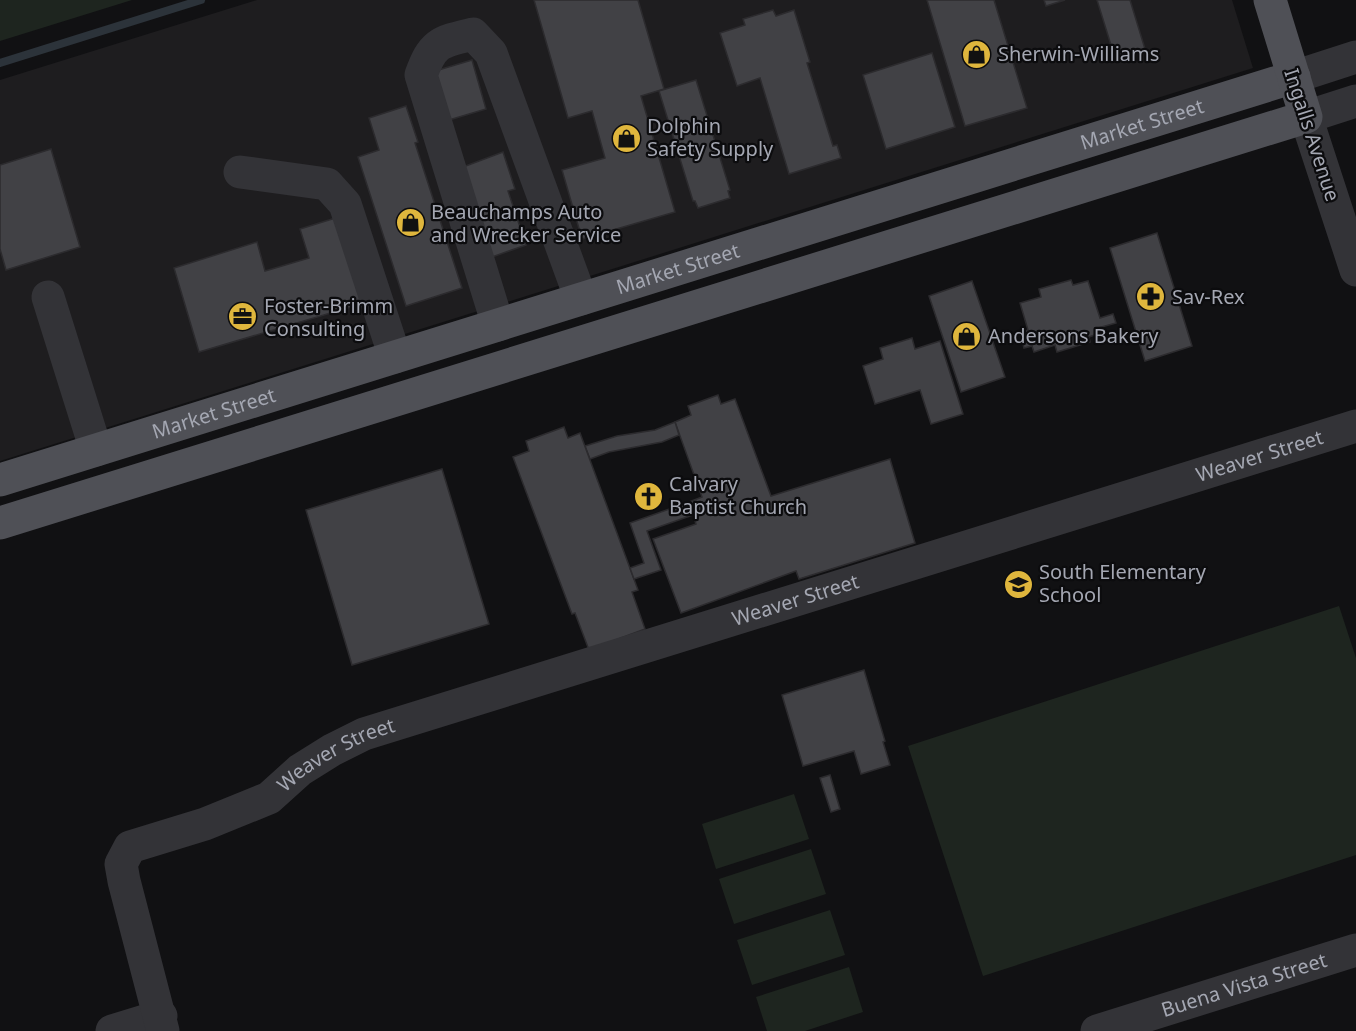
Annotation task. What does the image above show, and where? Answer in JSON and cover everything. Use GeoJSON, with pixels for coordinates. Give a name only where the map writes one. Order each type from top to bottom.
{"type":"FeatureCollection","features":[{"type":"Feature","properties":{"kind":"main road","name":"Ingalls Avenue"},"geometry":{"type":"LineString","coordinates":[[1270,0],[1306,117]]}},
{"type":"Feature","properties":{"kind":"main road","name":"Market Street"},"geometry":{"type":"LineString","coordinates":[[0,480],[1294,77]]}},
{"type":"Feature","properties":{"kind":"main road","name":"Market Street"},"geometry":{"type":"LineString","coordinates":[[0,523],[1306,117]]}},
{"type":"Feature","properties":{"kind":"street"},"geometry":{"type":"LineString","coordinates":[[498,325],[421,75],[429,53],[445,41],[473,34],[491,53],[582,299]]}},
{"type":"Feature","properties":{"kind":"street","name":"Market Street"},"geometry":{"type":"LineString","coordinates":[[1294,77],[1356,57]]}},
{"type":"Feature","properties":{"kind":"street","name":"Market Street"},"geometry":{"type":"LineString","coordinates":[[1306,117],[1356,101]]}},
{"type":"Feature","properties":{"kind":"street","name":"Ingalls Avenue"},"geometry":{"type":"LineString","coordinates":[[1306,117],[1356,270]]}},
{"type":"Feature","properties":{"kind":"street"},"geometry":{"type":"LineString","coordinates":[[240,172],[327,184],[345,204],[395,357]]}},
{"type":"Feature","properties":{"kind":"street"},"geometry":{"type":"LineString","coordinates":[[48,297],[96,450]]}},
{"type":"Feature","properties":{"kind":"street","name":"Weaver Street"},"geometry":{"type":"LineString","coordinates":[[162,1024],[124,881],[121,864],[130,846],[205,824],[268,798],[300,770],[364,734],[1356,426]]}},
{"type":"Feature","properties":{"kind":"street","name":"Buena Vista Street"},"geometry":{"type":"LineString","coordinates":[[1097,1031],[1356,950]]}},
{"type":"Feature","properties":{"kind":"street"},"geometry":{"type":"LineString","coordinates":[[112,1031],[162,1024]]}},
{"type":"Feature","properties":{"kind":"shaded area"},"geometry":{"type":"Polygon","coordinates":[[[0,0],[132,0],[0,41],[0,0]]]}},
{"type":"Feature","properties":{"kind":"shaded area"},"geometry":{"type":"Polygon","coordinates":[[[257,0],[1232,0],[1253,68],[0,461],[0,80],[257,0]]]}},
{"type":"Feature","properties":{"kind":"shaded area"},"geometry":{"type":"Polygon","coordinates":[[[1339,606],[1356,658],[1356,855],[983,976],[908,746],[1339,606]]]}},
{"type":"Feature","properties":{"kind":"shaded area"},"geometry":{"type":"Polygon","coordinates":[[[794,794],[809,839],[716,869],[702,824],[794,794]]]}},
{"type":"Feature","properties":{"kind":"shaded area"},"geometry":{"type":"Polygon","coordinates":[[[811,849],[826,894],[734,924],[719,879],[811,849]]]}},
{"type":"Feature","properties":{"kind":"shaded area"},"geometry":{"type":"Polygon","coordinates":[[[830,910],[845,955],[752,985],[737,940],[830,910]]]}},
{"type":"Feature","properties":{"kind":"shaded area"},"geometry":{"type":"Polygon","coordinates":[[[849,967],[863,1012],[805,1031],[767,1031],[756,997],[849,967]]]}},
{"type":"Feature","properties":{"kind":"building","name":"Dolphin Safety Supply"},"geometry":{"type":"Polygon","coordinates":[[[534,0],[638,0],[664,89],[641,96],[675,212],[582,239],[562,170],[605,158],[592,111],[568,118],[534,0]]]}},
{"type":"Feature","properties":{"kind":"building","name":"Sherwin-Williams"},"geometry":{"type":"Polygon","coordinates":[[[927,0],[994,0],[1027,108],[965,126],[927,0]]]}},
{"type":"Feature","properties":{"kind":"building"},"geometry":{"type":"Polygon","coordinates":[[[1044,0],[1065,0],[1046,6],[1044,0]]]}},
{"type":"Feature","properties":{"kind":"building"},"geometry":{"type":"Polygon","coordinates":[[[1097,0],[1130,0],[1145,49],[1115,58],[1097,0]]]}},
{"type":"Feature","properties":{"kind":"building"},"geometry":{"type":"Polygon","coordinates":[[[773,10],[776,16],[794,10],[810,62],[807,63],[833,146],[837,145],[841,158],[789,174],[760,78],[737,86],[720,33],[745,25],[743,19],[773,10]]]}},
{"type":"Feature","properties":{"kind":"building"},"geometry":{"type":"Polygon","coordinates":[[[932,53],[955,127],[886,149],[863,75],[932,53]]]}},
{"type":"Feature","properties":{"kind":"building"},"geometry":{"type":"Polygon","coordinates":[[[472,60],[486,109],[449,120],[435,71],[472,60]]]}},
{"type":"Feature","properties":{"kind":"building"},"geometry":{"type":"Polygon","coordinates":[[[696,80],[730,190],[728,191],[730,198],[698,208],[693,201],[659,91],[696,80]]]}},
{"type":"Feature","properties":{"kind":"building","name":"Beauchamps Auto and Wrecker Service"},"geometry":{"type":"Polygon","coordinates":[[[406,106],[418,142],[415,143],[462,288],[406,306],[358,157],[379,150],[369,118],[406,106]]]}},
{"type":"Feature","properties":{"kind":"building"},"geometry":{"type":"Polygon","coordinates":[[[51,149],[80,247],[6,270],[0,249],[0,165],[51,149]]]}},
{"type":"Feature","properties":{"kind":"building"},"geometry":{"type":"Polygon","coordinates":[[[503,152],[515,189],[508,191],[526,245],[492,257],[463,167],[503,152]]]}},
{"type":"Feature","properties":{"kind":"building"},"geometry":{"type":"Polygon","coordinates":[[[345,215],[371,301],[199,352],[174,268],[257,242],[265,271],[309,258],[300,229],[345,215]]]}},
{"type":"Feature","properties":{"kind":"building","name":"Sav-Rex"},"geometry":{"type":"Polygon","coordinates":[[[1157,233],[1192,346],[1145,361],[1110,248],[1157,233]]]}},
{"type":"Feature","properties":{"kind":"building"},"geometry":{"type":"Polygon","coordinates":[[[1071,280],[1073,285],[1088,281],[1100,318],[1113,314],[1116,323],[1098,328],[1100,333],[1089,337],[1090,342],[1057,352],[1055,345],[1034,352],[1032,346],[1024,348],[1020,333],[1028,330],[1020,303],[1041,297],[1039,289],[1071,280]]]}},
{"type":"Feature","properties":{"kind":"building","name":"Andersons Bakery"},"geometry":{"type":"Polygon","coordinates":[[[972,281],[1005,377],[961,392],[929,296],[972,281]]]}},
{"type":"Feature","properties":{"kind":"building"},"geometry":{"type":"Polygon","coordinates":[[[912,338],[915,349],[940,341],[963,414],[931,424],[920,390],[875,404],[863,366],[883,359],[880,348],[912,338]]]}},
{"type":"Feature","properties":{"kind":"building"},"geometry":{"type":"Polygon","coordinates":[[[718,395],[721,404],[735,399],[771,496],[890,459],[915,543],[799,579],[796,571],[681,613],[653,539],[696,524],[689,502],[702,497],[675,422],[691,415],[688,406],[718,395]]]}},
{"type":"Feature","properties":{"kind":"building"},"geometry":{"type":"Polygon","coordinates":[[[675,422],[679,435],[662,442],[609,452],[590,459],[585,446],[617,436],[655,430],[675,422]]]}},
{"type":"Feature","properties":{"kind":"building"},"geometry":{"type":"Polygon","coordinates":[[[564,427],[568,438],[580,433],[638,590],[632,592],[645,629],[589,650],[575,613],[572,614],[513,457],[529,451],[526,441],[564,427]]]}},
{"type":"Feature","properties":{"kind":"building"},"geometry":{"type":"Polygon","coordinates":[[[442,469],[489,624],[352,665],[306,510],[442,469]]]}},
{"type":"Feature","properties":{"kind":"building"},"geometry":{"type":"Polygon","coordinates":[[[689,502],[693,515],[647,531],[661,570],[634,579],[630,568],[644,563],[630,523],[689,502]]]}},
{"type":"Feature","properties":{"kind":"building"},"geometry":{"type":"Polygon","coordinates":[[[864,670],[890,765],[861,774],[854,751],[803,766],[782,695],[864,670]]]}},
{"type":"Feature","properties":{"kind":"building"},"geometry":{"type":"Polygon","coordinates":[[[830,775],[840,809],[831,812],[820,778],[830,775]]]}},
{"type":"Feature","properties":{"kind":"waterway"},"geometry":{"type":"LineString","coordinates":[[0,63],[201,0]]}},
{"type":"Feature","properties":{"kind":"place","name":"Sherwin-Williams"},"geometry":{"type":"Point","coordinates":[977,54]}},
{"type":"Feature","properties":{"kind":"place","name":"Dolphin Safety Supply"},"geometry":{"type":"Point","coordinates":[626,138]}},
{"type":"Feature","properties":{"kind":"place","name":"Beauchamps Auto and Wrecker Service"},"geometry":{"type":"Point","coordinates":[410,223]}},
{"type":"Feature","properties":{"kind":"place","name":"Sav-Rex"},"geometry":{"type":"Point","coordinates":[1151,297]}},
{"type":"Feature","properties":{"kind":"place","name":"Foster-Brimm Consulting"},"geometry":{"type":"Point","coordinates":[243,317]}},
{"type":"Feature","properties":{"kind":"place","name":"Andersons Bakery"},"geometry":{"type":"Point","coordinates":[967,336]}},
{"type":"Feature","properties":{"kind":"place","name":"Calvary Baptist Church"},"geometry":{"type":"Point","coordinates":[648,496]}},
{"type":"Feature","properties":{"kind":"place","name":"South Elementary School"},"geometry":{"type":"Point","coordinates":[1018,584]}}]}
